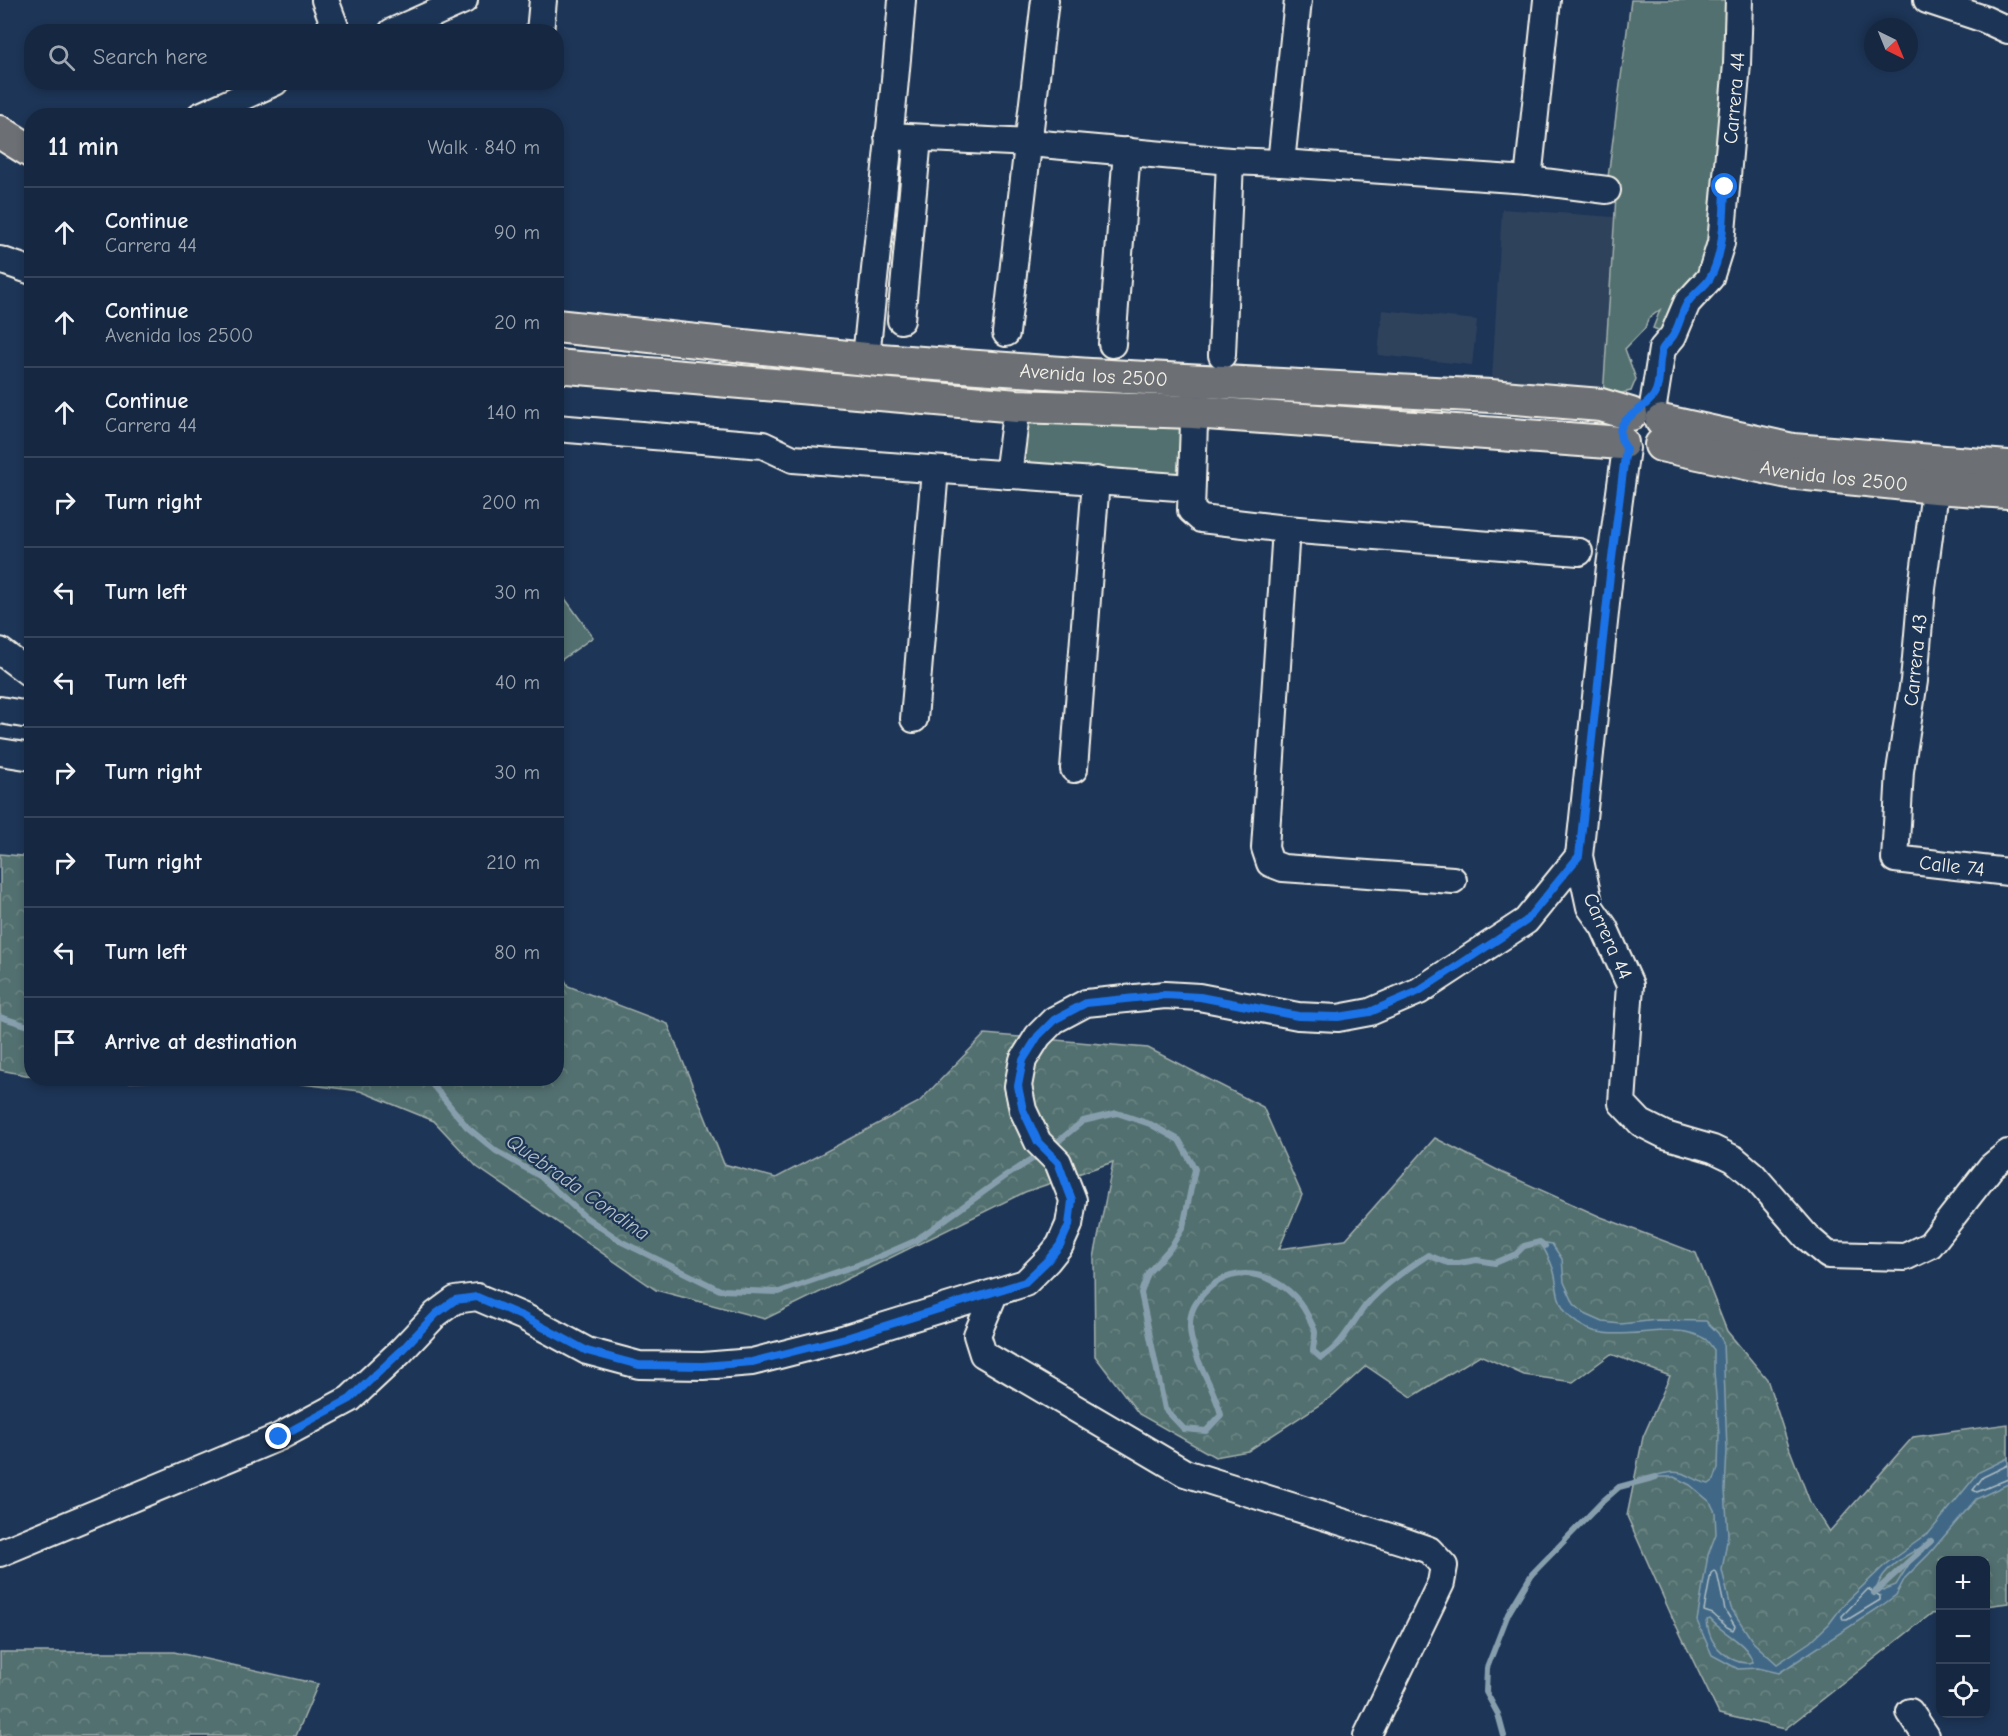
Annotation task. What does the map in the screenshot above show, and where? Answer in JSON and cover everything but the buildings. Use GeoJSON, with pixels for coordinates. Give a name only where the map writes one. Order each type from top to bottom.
{"type":"FeatureCollection","features":[{"type":"Feature","properties":{"kind":"main road"},"geometry":{"type":"LineString","coordinates":[[0,132],[24,147]]}},
{"type":"Feature","properties":{"kind":"main road","name":"Avenida los 2500"},"geometry":{"type":"LineString","coordinates":[[564,327],[866,359],[1601,405],[1650,416],[1788,472],[1937,474],[2008,467]]}},
{"type":"Feature","properties":{"kind":"main road","name":"Avenida los 2500"},"geometry":{"type":"LineString","coordinates":[[564,367],[1017,406],[1193,412],[1624,446]]}},
{"type":"Feature","properties":{"kind":"main road"},"geometry":{"type":"LineString","coordinates":[[1624,446],[1620,435],[1625,419],[1650,416]]}},
{"type":"Feature","properties":{"kind":"main road","name":"Avenida los 2500"},"geometry":{"type":"LineString","coordinates":[[1937,474],[2008,492]]}},
{"type":"Feature","properties":{"kind":"street"},"geometry":{"type":"LineString","coordinates":[[325,0],[334,24]]}},
{"type":"Feature","properties":{"kind":"street"},"geometry":{"type":"LineString","coordinates":[[410,24],[464,0]]}},
{"type":"Feature","properties":{"kind":"street"},"geometry":{"type":"LineString","coordinates":[[541,24],[543,0]]}},
{"type":"Feature","properties":{"kind":"street"},"geometry":{"type":"LineString","coordinates":[[866,359],[888,136],[896,79],[902,0]]}},
{"type":"Feature","properties":{"kind":"street"},"geometry":{"type":"LineString","coordinates":[[1006,333],[1045,0]]}},
{"type":"Feature","properties":{"kind":"street"},"geometry":{"type":"LineString","coordinates":[[1281,163],[1298,0]]}},
{"type":"Feature","properties":{"kind":"street"},"geometry":{"type":"LineString","coordinates":[[1528,180],[1547,0]]}},
{"type":"Feature","properties":{"kind":"street","name":"Carrera 44"},"geometry":{"type":"LineString","coordinates":[[1650,416],[1662,349],[1673,336],[1687,303],[1710,278],[1721,243],[1737,64],[1739,0]]}},
{"type":"Feature","properties":{"kind":"street"},"geometry":{"type":"LineString","coordinates":[[1927,0],[1994,18]]}},
{"type":"Feature","properties":{"kind":"street"},"geometry":{"type":"LineString","coordinates":[[218,108],[257,90]]}},
{"type":"Feature","properties":{"kind":"street"},"geometry":{"type":"LineString","coordinates":[[888,136],[1030,143],[1230,161],[1528,180],[1606,190]]}},
{"type":"Feature","properties":{"kind":"street"},"geometry":{"type":"LineString","coordinates":[[902,320],[918,138]]}},
{"type":"Feature","properties":{"kind":"street"},"geometry":{"type":"LineString","coordinates":[[1112,344],[1127,152]]}},
{"type":"Feature","properties":{"kind":"street"},"geometry":{"type":"LineString","coordinates":[[1222,355],[1230,161]]}},
{"type":"Feature","properties":{"kind":"street"},"geometry":{"type":"LineString","coordinates":[[0,260],[24,268]]}},
{"type":"Feature","properties":{"kind":"street"},"geometry":{"type":"LineString","coordinates":[[1196,380],[1191,510],[1201,519],[1286,529],[1579,552]]}},
{"type":"Feature","properties":{"kind":"street"},"geometry":{"type":"LineString","coordinates":[[1008,475],[1017,406]]}},
{"type":"Feature","properties":{"kind":"street"},"geometry":{"type":"LineString","coordinates":[[564,429],[763,445],[793,459],[1191,488]]}},
{"type":"Feature","properties":{"kind":"street","name":"Carrera 44"},"geometry":{"type":"LineString","coordinates":[[1624,446],[1579,856],[1590,907],[1604,927],[1630,985],[1622,1103],[1641,1123],[1665,1134],[1713,1149],[1734,1160],[1753,1175],[1807,1238],[1828,1255],[1905,1257],[1930,1245],[1985,1174],[2008,1153]]}},
{"type":"Feature","properties":{"kind":"street"},"geometry":{"type":"LineString","coordinates":[[914,718],[935,470]]}},
{"type":"Feature","properties":{"kind":"street","name":"Carrera 43"},"geometry":{"type":"LineString","coordinates":[[1895,859],[1900,771],[1914,681],[1922,588],[1937,474]]}},
{"type":"Feature","properties":{"kind":"street"},"geometry":{"type":"LineString","coordinates":[[1074,769],[1096,480]]}},
{"type":"Feature","properties":{"kind":"street"},"geometry":{"type":"LineString","coordinates":[[1286,529],[1264,848],[1270,863],[1283,868],[1453,880]]}},
{"type":"Feature","properties":{"kind":"street"},"geometry":{"type":"LineString","coordinates":[[0,651],[24,669]]}},
{"type":"Feature","properties":{"kind":"street"},"geometry":{"type":"LineString","coordinates":[[0,752],[24,756]]}},
{"type":"Feature","properties":{"kind":"street"},"geometry":{"type":"LineString","coordinates":[[0,1553],[279,1437],[316,1419],[350,1399],[436,1314],[455,1300],[477,1297],[524,1317],[587,1351],[639,1365],[703,1366],[752,1362],[846,1338],[994,1294],[1025,1282],[1060,1245],[1069,1225],[1072,1200],[1058,1162],[1038,1142],[1023,1110],[1018,1086],[1023,1060],[1038,1036],[1054,1020],[1086,1003],[1165,995],[1200,997],[1298,1016],[1338,1017],[1370,1012],[1419,991],[1526,921],[1579,856]]}},
{"type":"Feature","properties":{"kind":"street","name":"Calle 74"},"geometry":{"type":"LineString","coordinates":[[1895,859],[2008,872]]}},
{"type":"Feature","properties":{"kind":"street"},"geometry":{"type":"LineString","coordinates":[[994,1294],[977,1335],[983,1354],[1185,1473],[1429,1550],[1444,1566],[1441,1583],[1367,1736]]}},
{"type":"Feature","properties":{"kind":"street"},"geometry":{"type":"LineString","coordinates":[[1910,1712],[1926,1736]]}},
{"type":"Feature","properties":{"kind":"shaded area"},"geometry":{"type":"Polygon","coordinates":[[[1502,209],[1614,217],[1603,397],[1491,396],[1502,209]]]}},
{"type":"Feature","properties":{"kind":"shaded area"},"geometry":{"type":"Polygon","coordinates":[[[1382,310],[1477,320],[1472,365],[1378,355],[1382,310]]]}},
{"type":"Feature","properties":{"kind":"green space"},"geometry":{"type":"Polygon","coordinates":[[[1631,0],[1736,0],[1708,256],[1673,336],[1653,328],[1660,310],[1648,319],[1645,328],[1625,349],[1636,379],[1631,391],[1603,397],[1616,196],[1607,185],[1631,0]]]}},
{"type":"Feature","properties":{"kind":"green space"},"geometry":{"type":"Polygon","coordinates":[[[1027,415],[1181,427],[1177,476],[1023,468],[1027,415]]]}},
{"type":"Feature","properties":{"kind":"green space"},"geometry":{"type":"Polygon","coordinates":[[[564,597],[593,637],[564,658],[564,597]]]}},
{"type":"Feature","properties":{"kind":"green space"},"geometry":{"type":"Polygon","coordinates":[[[0,854],[24,856],[24,1075],[0,1070],[0,854]]]}},
{"type":"Feature","properties":{"kind":"green space"},"geometry":{"type":"Polygon","coordinates":[[[564,978],[568,986],[668,1024],[724,1164],[776,1178],[919,1102],[985,1034],[1148,1048],[1263,1107],[1302,1195],[1279,1249],[1345,1240],[1435,1138],[1503,1173],[1601,1217],[1696,1253],[1727,1331],[1767,1379],[1810,1502],[1829,1532],[1913,1437],[2008,1424],[2008,1603],[1990,1605],[1990,1556],[1936,1556],[1936,1613],[1931,1614],[1785,1729],[1719,1714],[1627,1516],[1643,1437],[1670,1376],[1611,1354],[1573,1382],[1524,1375],[1480,1355],[1412,1397],[1366,1366],[1333,1396],[1248,1451],[1215,1457],[1139,1414],[1095,1356],[1094,1258],[1113,1162],[1025,1192],[765,1319],[656,1290],[477,1167],[434,1121],[360,1091],[319,1086],[564,1086],[564,978]]]}},
{"type":"Feature","properties":{"kind":"green space"},"geometry":{"type":"Polygon","coordinates":[[[0,1652],[174,1652],[318,1684],[296,1736],[0,1736],[0,1652]]]}},
{"type":"Feature","properties":{"kind":"water"},"geometry":{"type":"Polygon","coordinates":[[[1540,1242],[1552,1244],[1562,1259],[1564,1282],[1574,1304],[1585,1314],[1603,1322],[1621,1324],[1657,1320],[1706,1321],[1718,1333],[1723,1342],[1727,1450],[1725,1490],[1728,1535],[1722,1570],[1731,1608],[1753,1642],[1777,1664],[1810,1642],[1829,1624],[1844,1604],[1887,1563],[1929,1533],[1979,1472],[2008,1458],[2008,1484],[1976,1499],[1929,1554],[1905,1578],[1896,1595],[1880,1607],[1779,1673],[1758,1668],[1738,1669],[1712,1655],[1697,1621],[1708,1555],[1716,1534],[1715,1512],[1710,1502],[1690,1485],[1674,1477],[1650,1477],[1676,1472],[1709,1484],[1714,1480],[1718,1468],[1719,1434],[1714,1350],[1705,1339],[1690,1333],[1655,1331],[1619,1334],[1602,1333],[1586,1328],[1571,1318],[1563,1308],[1553,1267],[1540,1242]],[[1924,1546],[1890,1568],[1877,1587],[1883,1590],[1896,1585],[1909,1564],[1924,1551],[1924,1546]],[[1710,1619],[1707,1620],[1709,1633],[1718,1648],[1736,1661],[1753,1662],[1740,1643],[1710,1619]]]}},
{"type":"Feature","properties":{"kind":"waterway","name":"Quebrada Condina"},"geometry":{"type":"LineString","coordinates":[[0,1017],[24,1024]]}},
{"type":"Feature","properties":{"kind":"waterway","name":"Quebrada Condina"},"geometry":{"type":"LineString","coordinates":[[434,1086],[467,1127],[496,1151],[541,1177],[584,1216],[622,1242],[720,1290],[779,1292],[869,1261],[915,1241],[1040,1154]]}},
{"type":"Feature","properties":{"kind":"waterway","name":"Quebrada Condina"},"geometry":{"type":"LineString","coordinates":[[1051,1147],[1083,1121],[1117,1113],[1150,1124],[1179,1140],[1195,1169],[1183,1227],[1171,1247],[1148,1273],[1141,1293],[1165,1409],[1184,1429],[1206,1431],[1221,1415],[1198,1359],[1190,1325],[1192,1311],[1196,1304],[1204,1293],[1217,1282],[1231,1276],[1246,1274],[1261,1276],[1288,1290],[1308,1316],[1315,1332],[1313,1351],[1321,1358],[1341,1341],[1366,1305],[1380,1291],[1428,1255],[1448,1263],[1477,1260],[1495,1263],[1516,1254],[1524,1246],[1540,1242],[1545,1246]]}},
{"type":"Feature","properties":{"kind":"waterway"},"geometry":{"type":"LineString","coordinates":[[1504,1736],[1498,1714],[1486,1692],[1487,1668],[1508,1614],[1532,1574],[1603,1501],[1619,1487],[1656,1477]]}},
{"type":"Feature","properties":{"kind":"waterway"},"geometry":{"type":"LineString","coordinates":[[1874,1593],[1931,1541]]}},
{"type":"Feature","properties":{"kind":"route"},"geometry":{"type":"LineString","coordinates":[[279,1437],[350,1399],[436,1314],[455,1300],[477,1297],[524,1317],[587,1351],[639,1365],[703,1366],[752,1362],[846,1338],[994,1294],[1025,1282],[1060,1245],[1069,1225],[1072,1200],[1058,1162],[1038,1142],[1023,1110],[1018,1086],[1023,1060],[1038,1036],[1054,1020],[1086,1003],[1165,995],[1200,997],[1298,1016],[1338,1017],[1370,1012],[1419,991],[1526,921],[1579,856],[1626,448],[1620,435],[1621,427],[1625,419],[1640,411],[1655,394],[1662,349],[1673,336],[1687,303],[1710,278],[1721,243],[1725,187]]}}]}
